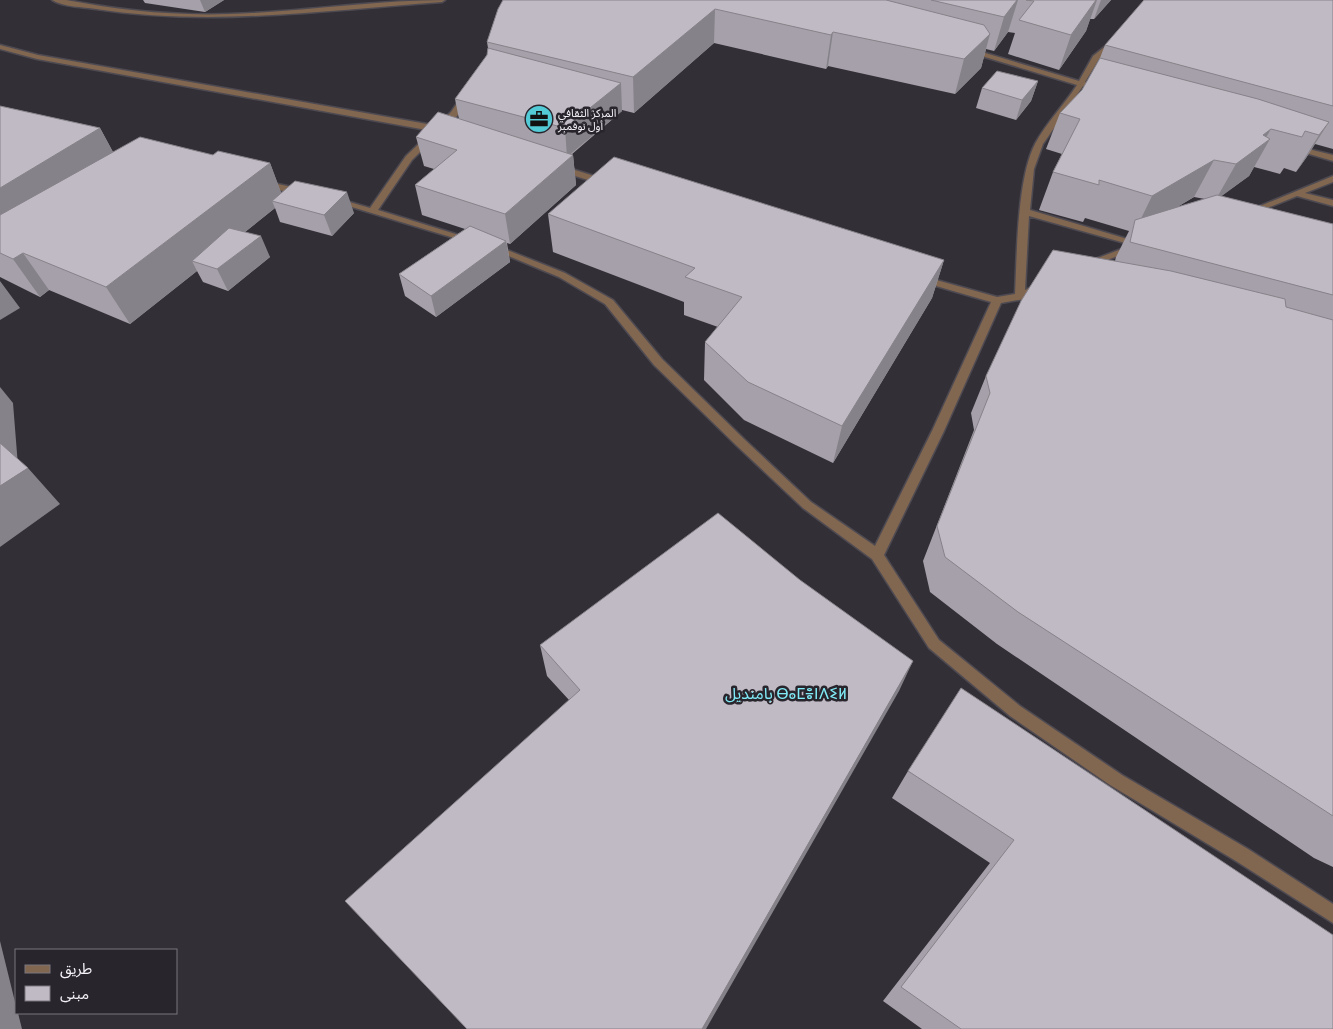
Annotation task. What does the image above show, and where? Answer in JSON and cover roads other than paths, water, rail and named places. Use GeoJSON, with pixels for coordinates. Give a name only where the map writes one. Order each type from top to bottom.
{"type":"FeatureCollection","features":[{"type":"Feature","properties":{"kind":"street"},"geometry":{"type":"LineString","coordinates":[[55,0],[126,11],[204,16],[252,16],[442,0]]}},
{"type":"Feature","properties":{"kind":"street"},"geometry":{"type":"LineString","coordinates":[[1020,297],[1022,237],[1030,169],[1038,144],[1070,102],[1079,83],[1096,58],[1118,38]]}},
{"type":"Feature","properties":{"kind":"street"},"geometry":{"type":"LineString","coordinates":[[0,47],[37,57],[427,126],[448,134]]}},
{"type":"Feature","properties":{"kind":"street"},"geometry":{"type":"LineString","coordinates":[[962,49],[1107,92]]}},
{"type":"Feature","properties":{"kind":"street"},"geometry":{"type":"LineString","coordinates":[[373,211],[416,150],[439,132],[458,111],[472,87]]}},
{"type":"Feature","properties":{"kind":"street"},"geometry":{"type":"LineString","coordinates":[[1286,144],[1333,158]]}},
{"type":"Feature","properties":{"kind":"street"},"geometry":{"type":"LineString","coordinates":[[552,166],[608,184]]}},
{"type":"Feature","properties":{"kind":"street"},"geometry":{"type":"LineString","coordinates":[[1233,218],[1299,194],[1333,179]]}},
{"type":"Feature","properties":{"kind":"street"},"geometry":{"type":"LineString","coordinates":[[252,182],[309,194]]}},
{"type":"Feature","properties":{"kind":"street"},"geometry":{"type":"LineString","coordinates":[[1299,194],[1333,203]]}},
{"type":"Feature","properties":{"kind":"street"},"geometry":{"type":"LineString","coordinates":[[327,198],[489,246],[562,275],[609,302],[658,362],[800,498],[877,555],[934,644],[1015,711],[1116,780],[1242,855],[1333,914]]}},
{"type":"Feature","properties":{"kind":"street"},"geometry":{"type":"LineString","coordinates":[[1026,212],[1146,244],[1074,268]]}},
{"type":"Feature","properties":{"kind":"street"},"geometry":{"type":"LineString","coordinates":[[911,276],[997,300],[1020,297],[1050,280]]}},
{"type":"Feature","properties":{"kind":"street"},"geometry":{"type":"LineString","coordinates":[[877,555],[938,431],[997,300]]}},
{"type":"Feature","properties":{"kind":"place","name":"المركز الثقافي أول نوفمبر"},"geometry":{"type":"Point","coordinates":[539,119]}},
{"type":"Feature","properties":{"kind":"district","name":"بامنديل ⴱⴰⵎⴻⵏⴷⵉⵍ"},"geometry":{"type":"Point","coordinates":[786,693]}}]}
